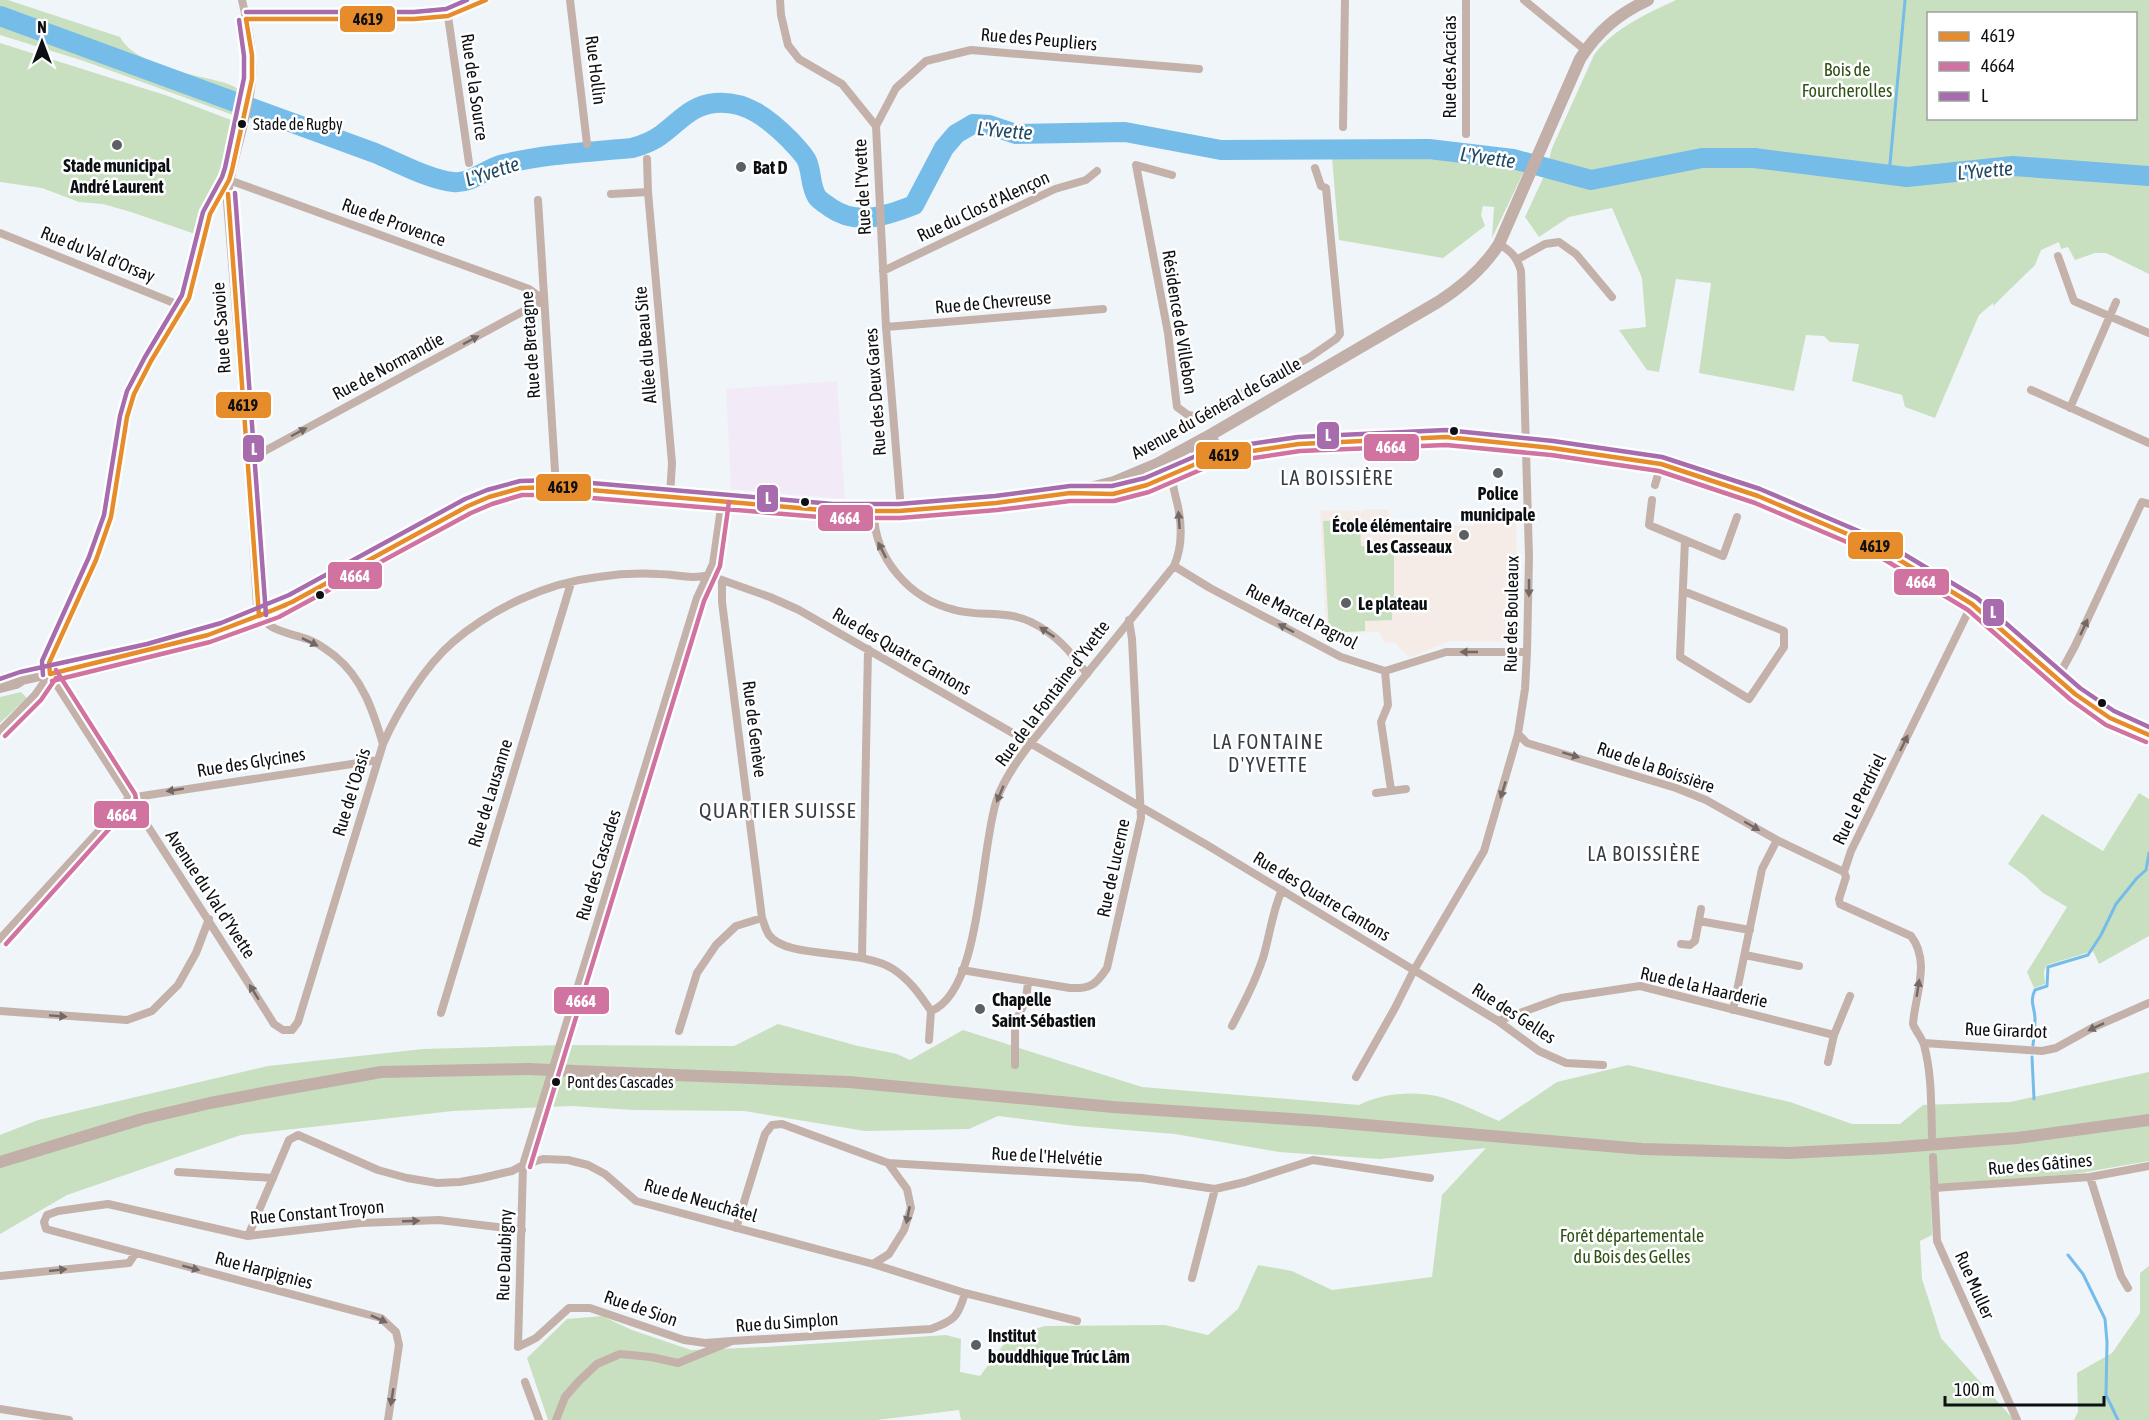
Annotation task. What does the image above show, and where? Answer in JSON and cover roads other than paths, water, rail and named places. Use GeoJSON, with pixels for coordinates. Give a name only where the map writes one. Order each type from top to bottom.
{"type":"FeatureCollection","features":[{"type":"Feature","properties":{"kind":"main road","name":"Avenue du Général de Gaulle"},"geometry":{"type":"LineString","coordinates":[[22,679],[208,635],[259,616],[292,602],[468,506],[521,488],[556,487],[832,511],[874,512],[996,503],[1070,493],[1114,482],[1137,473],[1192,446],[1458,290],[1488,261],[1499,243],[1585,51],[1608,24],[1647,0]]}},
{"type":"Feature","properties":{"kind":"main road"},"geometry":{"type":"LineString","coordinates":[[1070,493],[1113,494],[1147,485],[1200,461],[1224,455],[1299,444],[1446,437],[1527,445],[1661,464],[1758,496],[1878,547],[1972,604],[2075,694],[2110,717],[2149,735]]}},
{"type":"Feature","properties":{"kind":"main road"},"geometry":{"type":"LineString","coordinates":[[0,681],[22,679]]}},
{"type":"Feature","properties":{"kind":"main road"},"geometry":{"type":"LineString","coordinates":[[0,687],[22,679]]}},
{"type":"Feature","properties":{"kind":"main road"},"geometry":{"type":"LineString","coordinates":[[0,1162],[142,1119],[210,1103],[381,1072],[528,1069],[849,1082],[1113,1107],[1320,1121],[1642,1149],[1789,1153],[1887,1148],[2017,1138],[2149,1120]]}},
{"type":"Feature","properties":{"kind":"street"},"geometry":{"type":"LineString","coordinates":[[0,731],[35,694],[50,674],[49,663],[96,560],[111,517],[127,417],[134,394],[189,298],[210,214],[229,180],[252,79],[252,55],[242,0]]}},
{"type":"Feature","properties":{"kind":"street"},"geometry":{"type":"LineString","coordinates":[[246,19],[414,19],[448,16],[486,0]]}},
{"type":"Feature","properties":{"kind":"street","name":"Rue Hollin"},"geometry":{"type":"LineString","coordinates":[[570,0],[587,144]]}},
{"type":"Feature","properties":{"kind":"street","name":"Rue de l'Yvette"},"geometry":{"type":"LineString","coordinates":[[780,0],[788,45],[799,60],[842,84],[876,126],[883,271]]}},
{"type":"Feature","properties":{"kind":"street"},"geometry":{"type":"LineString","coordinates":[[1343,128],[1345,0]]}},
{"type":"Feature","properties":{"kind":"street","name":"Rue des Acacias"},"geometry":{"type":"LineString","coordinates":[[1466,0],[1466,134]]}},
{"type":"Feature","properties":{"kind":"street"},"geometry":{"type":"LineString","coordinates":[[1524,0],[1585,51]]}},
{"type":"Feature","properties":{"kind":"street","name":"Rue de la Source"},"geometry":{"type":"LineString","coordinates":[[448,16],[469,163]]}},
{"type":"Feature","properties":{"kind":"street","name":"Rue des Peupliers"},"geometry":{"type":"LineString","coordinates":[[876,126],[896,88],[926,61],[971,50],[1199,69]]}},
{"type":"Feature","properties":{"kind":"street","name":"Allée du Beau Site"},"geometry":{"type":"LineString","coordinates":[[647,159],[672,463],[670,496]]}},
{"type":"Feature","properties":{"kind":"street","name":"Résidence de Villebon"},"geometry":{"type":"LineString","coordinates":[[1172,175],[1136,165],[1168,333],[1177,407],[1188,415],[1199,417],[1310,357],[1340,334],[1326,188],[1320,186],[1316,168]]}},
{"type":"Feature","properties":{"kind":"street","name":"Rue du Clos d'Alençon"},"geometry":{"type":"LineString","coordinates":[[883,271],[1055,189],[1086,180],[1097,171]]}},
{"type":"Feature","properties":{"kind":"street","name":"Rue de Provence"},"geometry":{"type":"LineString","coordinates":[[229,180],[529,289],[544,300]]}},
{"type":"Feature","properties":{"kind":"street","name":"Rue de Savoie"},"geometry":{"type":"LineString","coordinates":[[229,180],[227,202],[259,616]]}},
{"type":"Feature","properties":{"kind":"street"},"geometry":{"type":"LineString","coordinates":[[611,194],[648,192]]}},
{"type":"Feature","properties":{"kind":"street","name":"Rue de Bretagne"},"geometry":{"type":"LineString","coordinates":[[538,200],[556,487]]}},
{"type":"Feature","properties":{"kind":"street","name":"Rue du Val d'Orsay"},"geometry":{"type":"LineString","coordinates":[[0,233],[184,307]]}},
{"type":"Feature","properties":{"kind":"street"},"geometry":{"type":"LineString","coordinates":[[1499,243],[1509,249],[1518,259],[1545,244],[1559,242],[1576,254],[1612,297]]}},
{"type":"Feature","properties":{"kind":"street"},"geometry":{"type":"LineString","coordinates":[[2058,256],[2074,302],[2149,333]]}},
{"type":"Feature","properties":{"kind":"street","name":"Rue des Bouleaux"},"geometry":{"type":"LineString","coordinates":[[1356,1077],[1414,970],[1484,851],[1518,734],[1525,689],[1529,557],[1521,271],[1518,259]]}},
{"type":"Feature","properties":{"kind":"street","name":"Rue des Deux Gares"},"geometry":{"type":"LineString","coordinates":[[883,271],[900,498],[899,511]]}},
{"type":"Feature","properties":{"kind":"street","name":"Rue de Normandie"},"geometry":{"type":"LineString","coordinates":[[248,460],[544,300]]}},
{"type":"Feature","properties":{"kind":"street"},"geometry":{"type":"LineString","coordinates":[[2070,408],[2116,302]]}},
{"type":"Feature","properties":{"kind":"street","name":"Rue de Chevreuse"},"geometry":{"type":"LineString","coordinates":[[886,327],[1103,309]]}},
{"type":"Feature","properties":{"kind":"street"},"geometry":{"type":"LineString","coordinates":[[1310,357],[1318,372]]}},
{"type":"Feature","properties":{"kind":"street"},"geometry":{"type":"LineString","coordinates":[[2031,390],[2149,443]]}},
{"type":"Feature","properties":{"kind":"street"},"geometry":{"type":"LineString","coordinates":[[1212,434],[1224,455]]}},
{"type":"Feature","properties":{"kind":"street"},"geometry":{"type":"LineString","coordinates":[[1192,446],[1200,461]]}},
{"type":"Feature","properties":{"kind":"street"},"geometry":{"type":"LineString","coordinates":[[1655,485],[1661,464]]}},
{"type":"Feature","properties":{"kind":"street","name":"Rue de la Fontaine d’Yvette"},"geometry":{"type":"LineString","coordinates":[[931,1011],[942,1007],[954,990],[972,944],[989,830],[997,798],[1009,775],[1030,744],[1174,566],[1179,546],[1180,524],[1172,486],[1172,474]]}},
{"type":"Feature","properties":{"kind":"street"},"geometry":{"type":"LineString","coordinates":[[1652,500],[1649,525],[1723,556],[1737,517]]}},
{"type":"Feature","properties":{"kind":"street","name":"Rue des Cascades"},"geometry":{"type":"LineString","coordinates":[[523,1165],[697,598],[713,564],[722,501]]}},
{"type":"Feature","properties":{"kind":"street"},"geometry":{"type":"LineString","coordinates":[[2057,679],[2075,646],[2142,502],[2149,504]]}},
{"type":"Feature","properties":{"kind":"street"},"geometry":{"type":"LineString","coordinates":[[874,512],[877,541],[884,555],[906,584],[916,593],[956,611],[1001,614],[1030,621],[1049,632],[1067,647],[1087,674]]}},
{"type":"Feature","properties":{"kind":"street"},"geometry":{"type":"LineString","coordinates":[[1683,591],[1784,631],[1784,647],[1749,699],[1680,657],[1685,540]]}},
{"type":"Feature","properties":{"kind":"street","name":"Rue Marcel Pagnol"},"geometry":{"type":"LineString","coordinates":[[1174,566],[1210,588],[1341,657],[1385,671]]}},
{"type":"Feature","properties":{"kind":"street","name":"Rue des Quatre Cantons"},"geometry":{"type":"LineString","coordinates":[[383,744],[403,706],[430,668],[452,643],[504,607],[546,590],[597,577],[659,574],[698,578],[708,575],[799,610],[1142,807],[1414,970]]}},
{"type":"Feature","properties":{"kind":"street","name":"Rue de Genève"},"geometry":{"type":"LineString","coordinates":[[722,581],[722,602],[762,918]]}},
{"type":"Feature","properties":{"kind":"street","name":"Rue de Lausanne"},"geometry":{"type":"LineString","coordinates":[[441,1013],[571,583]]}},
{"type":"Feature","properties":{"kind":"street","name":"Rue Le Perdriel"},"geometry":{"type":"LineString","coordinates":[[1924,1043],[1913,1024],[1922,966],[1918,945],[1911,936],[1840,904],[1839,899],[1851,851],[1972,604]]}},
{"type":"Feature","properties":{"kind":"street","name":"Rue de l’Oasis"},"geometry":{"type":"LineString","coordinates":[[259,616],[270,628],[310,640],[336,657],[354,676],[370,702],[383,744],[298,1022],[292,1030]]}},
{"type":"Feature","properties":{"kind":"street","name":"Rue de Lucerne"},"geometry":{"type":"LineString","coordinates":[[962,970],[1028,982],[1086,989],[1099,981],[1107,968],[1134,853],[1142,807],[1129,620]]}},
{"type":"Feature","properties":{"kind":"street"},"geometry":{"type":"LineString","coordinates":[[862,957],[868,649]]}},
{"type":"Feature","properties":{"kind":"street"},"geometry":{"type":"LineString","coordinates":[[1391,790],[1381,722],[1388,705],[1385,671],[1446,652],[1527,652]]}},
{"type":"Feature","properties":{"kind":"street","name":"Avenue du Val d'Yvette"},"geometry":{"type":"LineString","coordinates":[[50,674],[273,1024],[283,1030],[292,1030]]}},
{"type":"Feature","properties":{"kind":"street","name":"Rue de la Boissière"},"geometry":{"type":"LineString","coordinates":[[1518,734],[1527,743],[1676,788],[1706,800],[1777,840],[1844,872]]}},
{"type":"Feature","properties":{"kind":"street","name":"Rue des Glycines"},"geometry":{"type":"LineString","coordinates":[[129,798],[378,760]]}},
{"type":"Feature","properties":{"kind":"street"},"geometry":{"type":"LineString","coordinates":[[1376,793],[1406,789]]}},
{"type":"Feature","properties":{"kind":"street"},"geometry":{"type":"LineString","coordinates":[[0,939],[129,798]]}},
{"type":"Feature","properties":{"kind":"street"},"geometry":{"type":"LineString","coordinates":[[1733,1010],[1762,869],[1777,840]]}},
{"type":"Feature","properties":{"kind":"street"},"geometry":{"type":"LineString","coordinates":[[1232,1026],[1255,981],[1264,954],[1271,920],[1282,890]]}},
{"type":"Feature","properties":{"kind":"street"},"geometry":{"type":"LineString","coordinates":[[1681,944],[1690,945],[1695,941],[1701,909]]}},
{"type":"Feature","properties":{"kind":"street"},"geometry":{"type":"LineString","coordinates":[[679,1031],[697,973],[716,945],[735,926],[762,918],[769,936],[788,948],[862,957],[892,968],[915,988],[931,1011],[929,1040]]}},
{"type":"Feature","properties":{"kind":"street"},"geometry":{"type":"LineString","coordinates":[[0,1011],[127,1020],[152,1011],[178,985],[196,953],[208,919]]}},
{"type":"Feature","properties":{"kind":"street"},"geometry":{"type":"LineString","coordinates":[[1699,921],[1750,930]]}},
{"type":"Feature","properties":{"kind":"street"},"geometry":{"type":"LineString","coordinates":[[1745,955],[1799,966]]}},
{"type":"Feature","properties":{"kind":"street","name":"Rue des Gelles"},"geometry":{"type":"LineString","coordinates":[[1414,970],[1498,1021],[1539,1051],[1566,1063],[1603,1065]]}},
{"type":"Feature","properties":{"kind":"street"},"geometry":{"type":"LineString","coordinates":[[1015,1065],[1015,1023],[1026,1000],[1028,982]]}},
{"type":"Feature","properties":{"kind":"street","name":"Rue de la Haarderie"},"geometry":{"type":"LineString","coordinates":[[1498,1021],[1561,998],[1640,986],[1834,1035]]}},
{"type":"Feature","properties":{"kind":"street"},"geometry":{"type":"LineString","coordinates":[[1828,1062],[1834,1035],[1843,1018],[1850,996]]}},
{"type":"Feature","properties":{"kind":"street","name":"Rue Girardot"},"geometry":{"type":"LineString","coordinates":[[1924,1043],[2042,1051],[2056,1048],[2092,1028],[2149,1003]]}},
{"type":"Feature","properties":{"kind":"street"},"geometry":{"type":"LineString","coordinates":[[1924,1043],[1929,1073],[1932,1136]]}},
{"type":"Feature","properties":{"kind":"street","name":"Rue de l'Helvétie"},"geometry":{"type":"LineString","coordinates":[[736,1228],[765,1134],[772,1125],[782,1124],[888,1162],[1142,1178],[1215,1189],[1314,1160],[1430,1178]]}},
{"type":"Feature","properties":{"kind":"street","name":"Rue de Neuchâtel"},"geometry":{"type":"LineString","coordinates":[[248,1236],[289,1140],[298,1135],[378,1170],[407,1178],[437,1182],[460,1182],[482,1178],[512,1171],[543,1159],[568,1160],[588,1165],[605,1174],[636,1201],[873,1264],[965,1293],[1077,1322]]}},
{"type":"Feature","properties":{"kind":"street","name":"Rue Muller"},"geometry":{"type":"LineString","coordinates":[[1933,1157],[1937,1241],[2017,1419]]}},
{"type":"Feature","properties":{"kind":"street"},"geometry":{"type":"LineString","coordinates":[[873,1264],[889,1254],[904,1230],[911,1208],[907,1189],[888,1162]]}},
{"type":"Feature","properties":{"kind":"street","name":"Rue Daubigny"},"geometry":{"type":"LineString","coordinates":[[518,1347],[523,1165]]}},
{"type":"Feature","properties":{"kind":"street","name":"Rue des Gâtines"},"geometry":{"type":"LineString","coordinates":[[1934,1188],[2044,1182],[2090,1177],[2149,1166]]}},
{"type":"Feature","properties":{"kind":"street"},"geometry":{"type":"LineString","coordinates":[[178,1172],[273,1178]]}},
{"type":"Feature","properties":{"kind":"street"},"geometry":{"type":"LineString","coordinates":[[2090,1177],[2121,1276],[2128,1288]]}},
{"type":"Feature","properties":{"kind":"street"},"geometry":{"type":"LineString","coordinates":[[1192,1278],[1215,1189]]}},
{"type":"Feature","properties":{"kind":"street","name":"Rue Constant Troyon"},"geometry":{"type":"LineString","coordinates":[[47,1215],[58,1211],[108,1204],[248,1236],[361,1224],[439,1220],[522,1230]]}},
{"type":"Feature","properties":{"kind":"street","name":"Rue Harpignies"},"geometry":{"type":"LineString","coordinates":[[47,1215],[44,1222],[46,1229],[381,1318],[388,1322],[396,1332],[399,1345],[388,1420]]}},
{"type":"Feature","properties":{"kind":"street"},"geometry":{"type":"LineString","coordinates":[[0,1276],[129,1263],[135,1254]]}},
{"type":"Feature","properties":{"kind":"street","name":"Rue du Simplon"},"geometry":{"type":"LineString","coordinates":[[555,1420],[565,1396],[597,1364],[620,1354],[678,1363],[732,1341],[931,1329],[953,1320],[961,1308],[965,1293]]}},
{"type":"Feature","properties":{"kind":"street","name":"Rue de Sion"},"geometry":{"type":"LineString","coordinates":[[518,1347],[536,1338],[569,1308],[590,1308],[684,1340],[705,1343],[732,1341]]}},
{"type":"Feature","properties":{"kind":"street"},"geometry":{"type":"LineString","coordinates":[[525,1382],[539,1420]]}},
{"type":"Feature","properties":{"kind":"street"},"geometry":{"type":"LineString","coordinates":[[0,1409],[69,1420]]}},
{"type":"Feature","properties":{"kind":"waterway"},"geometry":{"type":"LineString","coordinates":[[1889,175],[1905,0]]}},
{"type":"Feature","properties":{"kind":"waterway","name":"L'Yvette"},"geometry":{"type":"LineString","coordinates":[[0,16],[375,153],[444,181],[466,181],[497,166],[536,158],[632,148],[654,140],[699,107],[715,103],[737,105],[765,118],[799,150],[807,161],[813,188],[820,200],[841,213],[861,218],[882,216],[914,205],[944,148],[956,134],[973,124],[989,125],[1016,134],[1125,132],[1221,150],[1429,149],[1513,159],[1591,180],[1702,158],[1754,158],[1907,177],[2013,166],[2149,176]]}},
{"type":"Feature","properties":{"kind":"waterway"},"geometry":{"type":"LineString","coordinates":[[2033,1045],[2035,1019],[2032,998],[2035,990],[2047,986],[2048,967],[2088,955],[2116,904],[2146,870],[2149,853]]}},
{"type":"Feature","properties":{"kind":"waterway"},"geometry":{"type":"LineString","coordinates":[[2032,1057],[2034,1099]]}},
{"type":"Feature","properties":{"kind":"waterway"},"geometry":{"type":"LineString","coordinates":[[2068,1255],[2083,1274],[2105,1319],[2106,1395],[2118,1420]]}},
{"type":"Feature","properties":{"kind":"place","name":"Stade de Rugby"},"geometry":{"type":"Point","coordinates":[242,124]}},
{"type":"Feature","properties":{"kind":"place","name":"Stade municipal André Laurent"},"geometry":{"type":"Point","coordinates":[117,145]}},
{"type":"Feature","properties":{"kind":"place","name":"Bat D"},"geometry":{"type":"Point","coordinates":[741,167]}},
{"type":"Feature","properties":{"kind":"place","name":"Police municipale"},"geometry":{"type":"Point","coordinates":[1498,473]}},
{"type":"Feature","properties":{"kind":"place","name":"École élémentaire Les Casseaux"},"geometry":{"type":"Point","coordinates":[1464,535]}},
{"type":"Feature","properties":{"kind":"place","name":"Le plateau"},"geometry":{"type":"Point","coordinates":[1346,603]}},
{"type":"Feature","properties":{"kind":"place","name":"Chapelle Saint-Sébastien"},"geometry":{"type":"Point","coordinates":[980,1009]}},
{"type":"Feature","properties":{"kind":"place","name":"Pont des Cascades"},"geometry":{"type":"Point","coordinates":[556,1082]}},
{"type":"Feature","properties":{"kind":"place","name":"Institut bouddhique Trúc Lâm"},"geometry":{"type":"Point","coordinates":[976,1345]}},
{"type":"Feature","properties":{"kind":"district","name":"LA BOISSIÈRE"},"geometry":{"type":"Point","coordinates":[1337,477]}},
{"type":"Feature","properties":{"kind":"district","name":"LA FONTAINE D'YVETTE"},"geometry":{"type":"Point","coordinates":[1268,752]}},
{"type":"Feature","properties":{"kind":"district","name":"QUARTIER SUISSE"},"geometry":{"type":"Point","coordinates":[778,810]}},
{"type":"Feature","properties":{"kind":"district","name":"LA BOISSIÈRE"},"geometry":{"type":"Point","coordinates":[1644,853]}},
{"type":"Feature","properties":{"kind":"park label","name":"Bois de Fourcherolles"},"geometry":{"type":"Point","coordinates":[1847,79]}},
{"type":"Feature","properties":{"kind":"park label","name":"Forêt départementale du Bois des Gelles"},"geometry":{"type":"Point","coordinates":[1632,1245]}}]}
